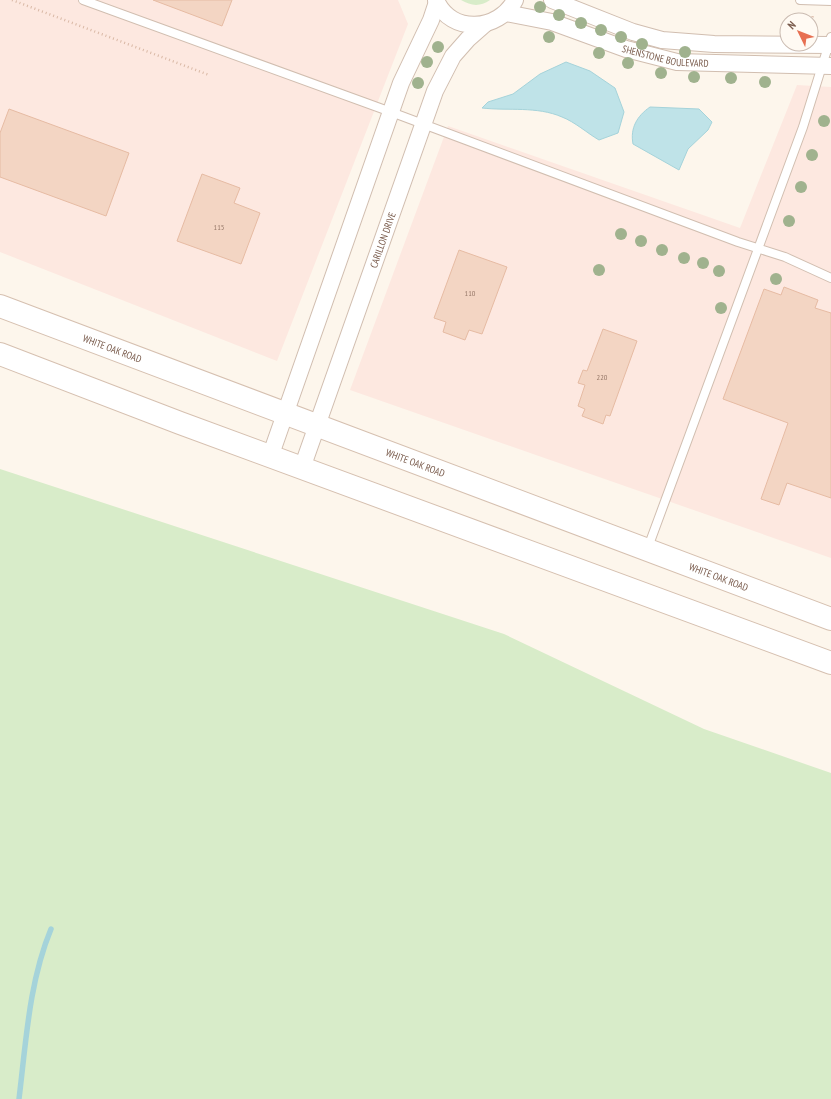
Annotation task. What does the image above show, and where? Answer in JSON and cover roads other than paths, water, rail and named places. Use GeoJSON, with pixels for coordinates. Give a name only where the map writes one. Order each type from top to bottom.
{"type":"FeatureCollection","features":[{"type":"Feature","properties":{"kind":"main road","name":"WHITE OAK ROAD"},"geometry":{"type":"LineString","coordinates":[[0,306],[831,619]]}},
{"type":"Feature","properties":{"kind":"main road"},"geometry":{"type":"LineString","coordinates":[[0,354],[302,468],[831,663]]}},
{"type":"Feature","properties":{"kind":"street","name":"SHENSTONE BOULEVARD"},"geometry":{"type":"LineString","coordinates":[[552,0],[633,32],[662,40],[714,44],[830,42]]}},
{"type":"Feature","properties":{"kind":"street"},"geometry":{"type":"LineString","coordinates":[[270,456],[287,414],[401,83],[432,20],[437,1]]}},
{"type":"Feature","properties":{"kind":"street"},"geometry":{"type":"LineString","coordinates":[[437,1],[446,14],[467,25],[485,24],[495,20],[510,6]]}},
{"type":"Feature","properties":{"kind":"street","name":"SHENSTONE BOULEVARD"},"geometry":{"type":"LineString","coordinates":[[510,6],[626,49],[677,62],[826,66]]}},
{"type":"Feature","properties":{"kind":"street","name":"CARILLON DRIVE"},"geometry":{"type":"LineString","coordinates":[[302,468],[435,90],[453,56],[468,39],[485,24]]}},
{"type":"Feature","properties":{"kind":"lane"},"geometry":{"type":"LineString","coordinates":[[83,0],[391,112],[759,249],[785,257],[831,278]]}},
{"type":"Feature","properties":{"kind":"lane"},"geometry":{"type":"LineString","coordinates":[[800,0],[831,1]]}},
{"type":"Feature","properties":{"kind":"lane"},"geometry":{"type":"LineString","coordinates":[[647,550],[826,66],[830,42]]}},
{"type":"Feature","properties":{"kind":"water"},"geometry":{"type":"Polygon","coordinates":[[[566,62],[590,71],[615,88],[624,112],[618,133],[599,140],[572,122],[543,111],[482,108],[488,102],[513,94],[540,74],[566,62]]]}},
{"type":"Feature","properties":{"kind":"water"},"geometry":{"type":"Polygon","coordinates":[[[650,107],[699,109],[712,122],[708,130],[688,149],[679,170],[633,144],[632,138],[638,118],[650,107]]]}},
{"type":"Feature","properties":{"kind":"waterway"},"geometry":{"type":"LineString","coordinates":[[19,1099],[29,1012],[38,970],[51,929]]}}]}
